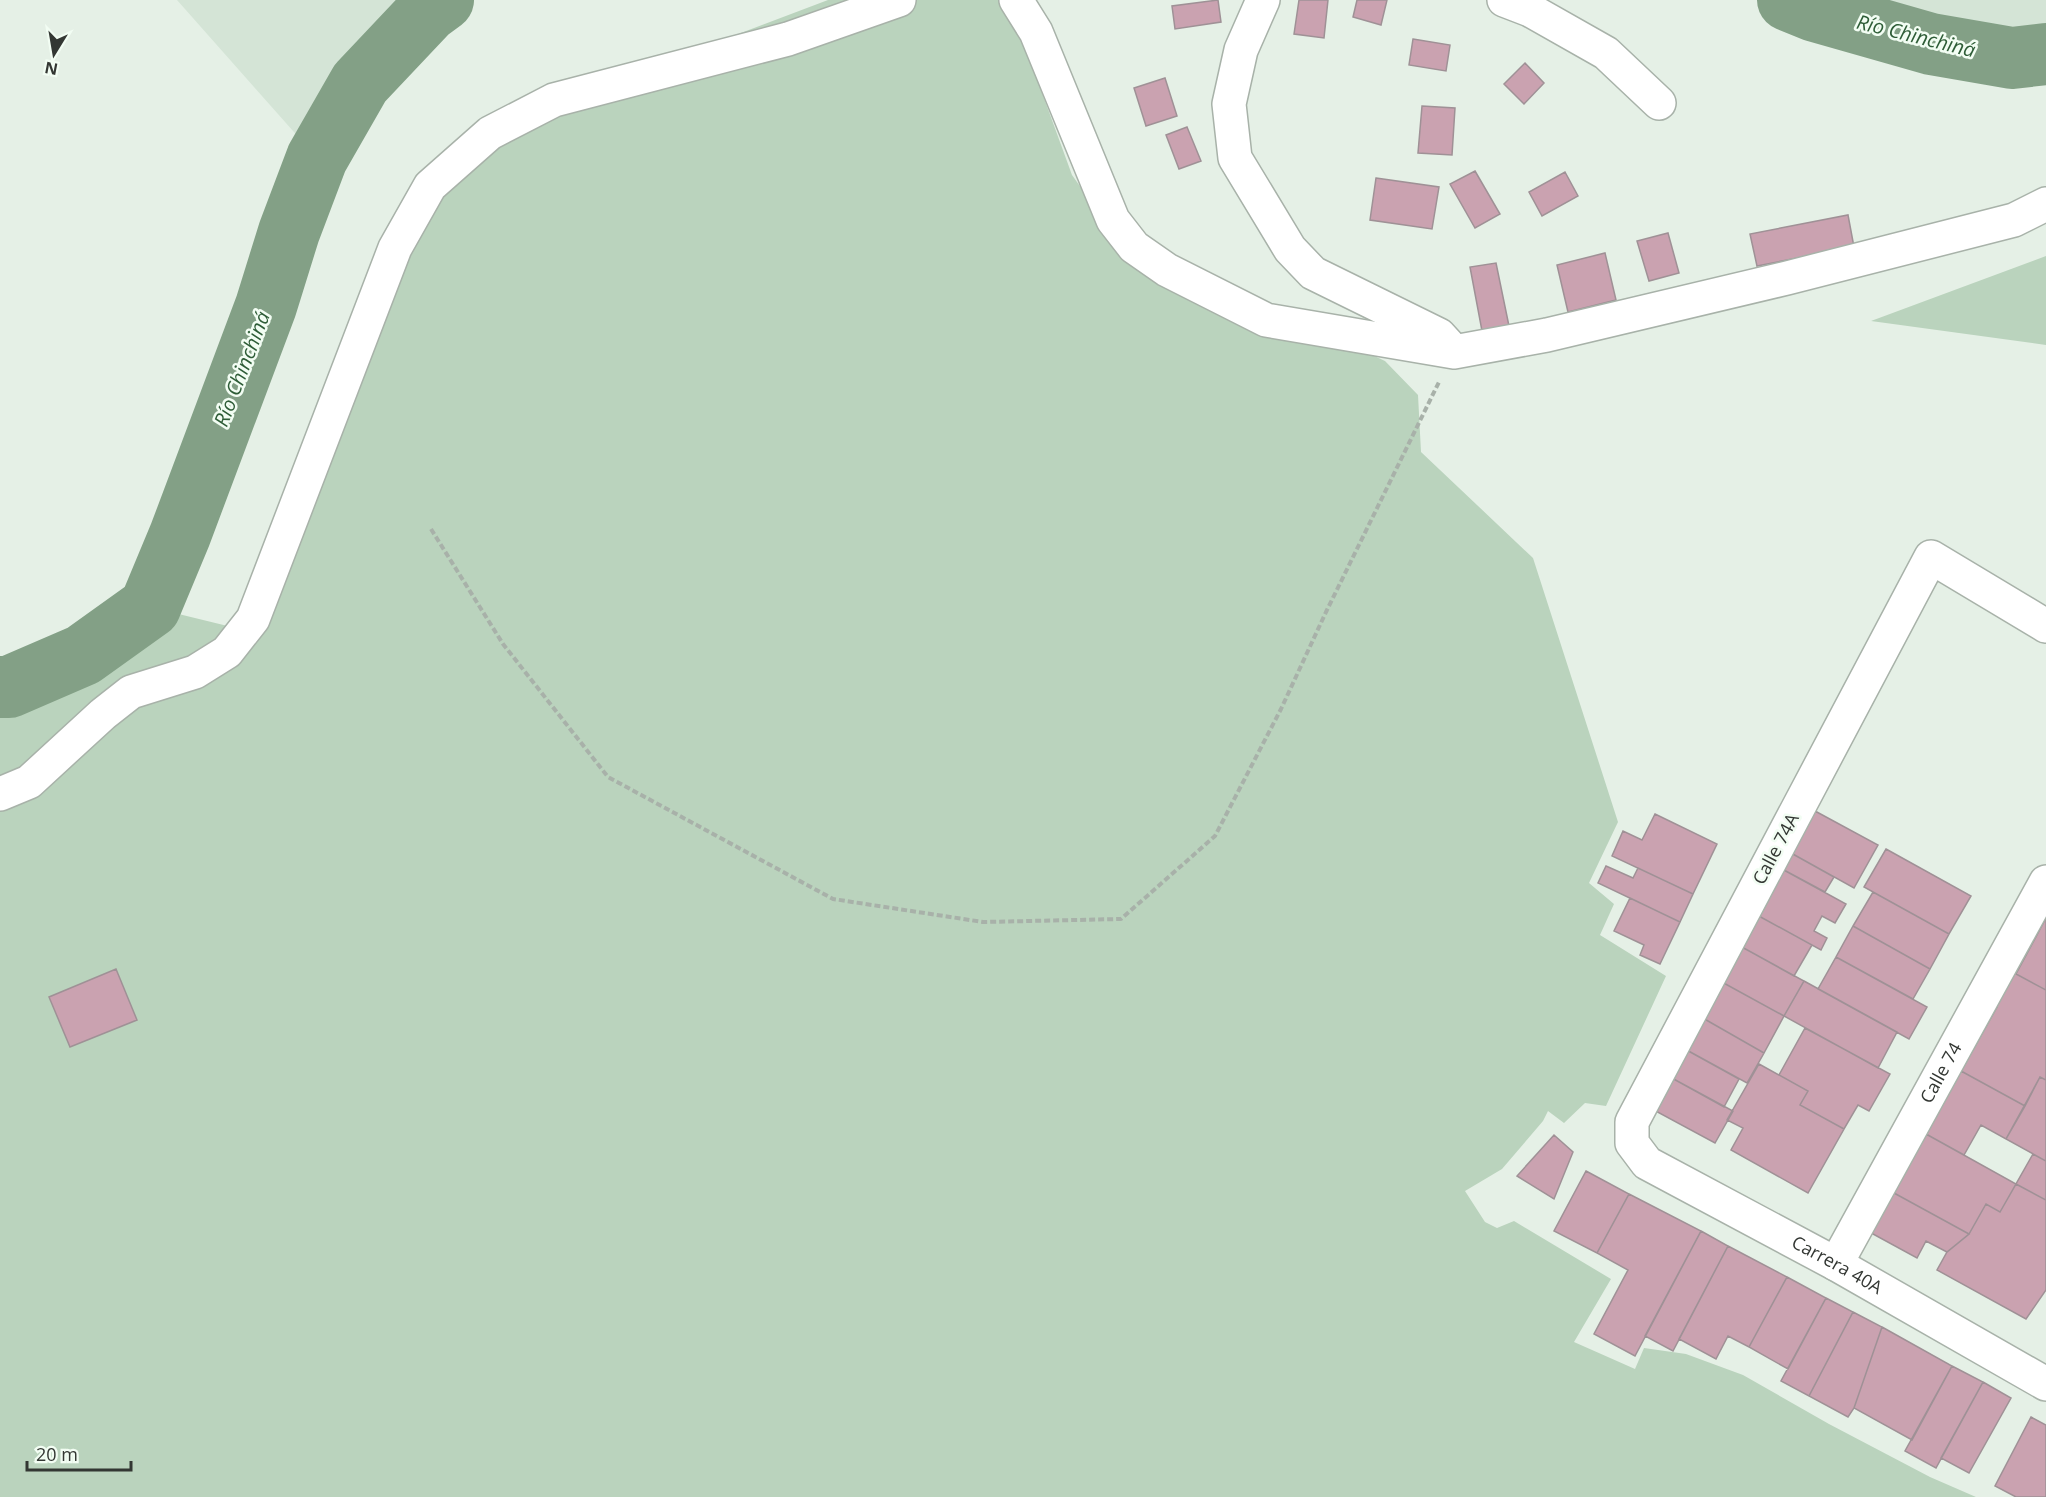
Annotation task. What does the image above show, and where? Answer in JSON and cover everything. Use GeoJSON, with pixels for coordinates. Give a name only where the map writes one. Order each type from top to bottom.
{"type":"FeatureCollection","features":[{"type":"Feature","properties":{"kind":"street"},"geometry":{"type":"LineString","coordinates":[[0,794],[29,782],[103,714],[131,692],[195,672],[227,652],[253,619],[395,248],[430,186],[490,134],[554,100],[788,39],[899,0]]}},
{"type":"Feature","properties":{"kind":"street"},"geometry":{"type":"LineString","coordinates":[[1016,0],[1036,32],[1113,220],[1134,247],[1167,270],[1266,320],[1454,352],[1547,335],[1799,276],[2014,220],[2046,204]]}},
{"type":"Feature","properties":{"kind":"street"},"geometry":{"type":"LineString","coordinates":[[1263,0],[1241,50],[1229,104],[1235,158],[1290,249],[1313,273],[1439,335],[1454,352]]}},
{"type":"Feature","properties":{"kind":"street"},"geometry":{"type":"LineString","coordinates":[[1504,0],[1530,10],[1606,53],[1659,102]]}},
{"type":"Feature","properties":{"kind":"street","name":"Calle 74A"},"geometry":{"type":"LineString","coordinates":[[1632,1143],[1632,1122],[1931,557],[2046,626]]}},
{"type":"Feature","properties":{"kind":"street","name":"Calle 74"},"geometry":{"type":"LineString","coordinates":[[1836,1264],[2046,882]]}},
{"type":"Feature","properties":{"kind":"street","name":"Carrera 40A"},"geometry":{"type":"LineString","coordinates":[[1632,1143],[1647,1163],[1836,1264],[2046,1384]]}},
{"type":"Feature","properties":{"kind":"path"},"geometry":{"type":"LineString","coordinates":[[431,530],[503,644],[608,777],[833,900],[983,922],[1120,919],[1215,836],[1281,709],[1326,612],[1454,352]]}},
{"type":"Feature","properties":{"kind":"shaded area"},"geometry":{"type":"Polygon","coordinates":[[[177,0],[443,0],[428,11],[360,83],[317,158],[177,0]]]}},
{"type":"Feature","properties":{"kind":"shaded area"},"geometry":{"type":"Polygon","coordinates":[[[828,0],[1003,0],[1033,68],[1072,175],[1099,213],[1129,242],[1385,361],[1418,395],[1421,452],[1533,558],[1618,822],[1589,883],[1614,904],[1600,935],[1666,976],[1606,1106],[1585,1103],[1564,1123],[1548,1111],[1543,1121],[1502,1169],[1465,1191],[1485,1222],[1497,1228],[1514,1221],[1611,1279],[1574,1342],[1635,1369],[1644,1348],[1686,1354],[1743,1375],[1829,1424],[1930,1477],[1976,1497],[0,1497],[0,687],[9,687],[83,655],[150,607],[248,631],[398,217],[503,123],[828,0]]]}},
{"type":"Feature","properties":{"kind":"shaded area"},"geometry":{"type":"Polygon","coordinates":[[[1788,0],[2046,0],[2046,35],[2012,58],[1931,44],[1815,11],[1788,0]]]}},
{"type":"Feature","properties":{"kind":"shaded area"},"geometry":{"type":"Polygon","coordinates":[[[2046,256],[2046,345],[1871,321],[2046,256]]]}},
{"type":"Feature","properties":{"kind":"building"},"geometry":{"type":"Polygon","coordinates":[[[1218,0],[1221,22],[1175,29],[1172,6],[1218,0]]]}},
{"type":"Feature","properties":{"kind":"building"},"geometry":{"type":"Polygon","coordinates":[[[1299,0],[1328,0],[1324,38],[1294,34],[1299,0]]]}},
{"type":"Feature","properties":{"kind":"building"},"geometry":{"type":"Polygon","coordinates":[[[1357,0],[1387,0],[1381,25],[1353,17],[1357,0]]]}},
{"type":"Feature","properties":{"kind":"building"},"geometry":{"type":"Polygon","coordinates":[[[1413,39],[1450,45],[1446,71],[1409,65],[1413,39]]]}},
{"type":"Feature","properties":{"kind":"building"},"geometry":{"type":"Polygon","coordinates":[[[1525,63],[1544,83],[1524,104],[1504,84],[1525,63]]]}},
{"type":"Feature","properties":{"kind":"building"},"geometry":{"type":"Polygon","coordinates":[[[1165,78],[1177,116],[1146,126],[1134,88],[1165,78]]]}},
{"type":"Feature","properties":{"kind":"building"},"geometry":{"type":"Polygon","coordinates":[[[1422,106],[1455,108],[1452,155],[1418,153],[1422,106]]]}},
{"type":"Feature","properties":{"kind":"building"},"geometry":{"type":"Polygon","coordinates":[[[1187,127],[1201,161],[1179,169],[1166,135],[1187,127]]]}},
{"type":"Feature","properties":{"kind":"building"},"geometry":{"type":"Polygon","coordinates":[[[1475,171],[1500,214],[1475,228],[1450,184],[1475,171]]]}},
{"type":"Feature","properties":{"kind":"building"},"geometry":{"type":"Polygon","coordinates":[[[1565,172],[1578,196],[1542,216],[1529,192],[1565,172]]]}},
{"type":"Feature","properties":{"kind":"building"},"geometry":{"type":"Polygon","coordinates":[[[1376,178],[1439,187],[1432,229],[1370,220],[1376,178]]]}},
{"type":"Feature","properties":{"kind":"building"},"geometry":{"type":"Polygon","coordinates":[[[1848,215],[1854,247],[1757,266],[1750,234],[1848,215]]]}},
{"type":"Feature","properties":{"kind":"building"},"geometry":{"type":"Polygon","coordinates":[[[1668,233],[1679,273],[1649,281],[1637,241],[1668,233]]]}},
{"type":"Feature","properties":{"kind":"building"},"geometry":{"type":"Polygon","coordinates":[[[1605,253],[1616,300],[1568,312],[1557,265],[1605,253]]]}},
{"type":"Feature","properties":{"kind":"building"},"geometry":{"type":"Polygon","coordinates":[[[1496,263],[1509,326],[1482,331],[1470,267],[1496,263]]]}},
{"type":"Feature","properties":{"kind":"building"},"geometry":{"type":"Polygon","coordinates":[[[1815,811],[1878,845],[1854,888],[1791,853],[1815,811]]]}},
{"type":"Feature","properties":{"kind":"building"},"geometry":{"type":"Polygon","coordinates":[[[1655,814],[1717,844],[1693,894],[1612,856],[1623,831],[1642,840],[1655,814]]]}},
{"type":"Feature","properties":{"kind":"building"},"geometry":{"type":"Polygon","coordinates":[[[1886,849],[1971,896],[1949,934],[1864,887],[1886,849]]]}},
{"type":"Feature","properties":{"kind":"building"},"geometry":{"type":"Polygon","coordinates":[[[1791,853],[1834,877],[1825,892],[1782,869],[1791,853]]]}},
{"type":"Feature","properties":{"kind":"building"},"geometry":{"type":"Polygon","coordinates":[[[1606,866],[1633,878],[1638,868],[1693,894],[1680,922],[1598,883],[1606,866]]]}},
{"type":"Feature","properties":{"kind":"building"},"geometry":{"type":"Polygon","coordinates":[[[1782,869],[1846,904],[1835,923],[1822,916],[1814,931],[1827,938],[1821,950],[1757,915],[1782,869]]]}},
{"type":"Feature","properties":{"kind":"building"},"geometry":{"type":"Polygon","coordinates":[[[1873,892],[1949,934],[1930,969],[1853,926],[1873,892]]]}},
{"type":"Feature","properties":{"kind":"building"},"geometry":{"type":"Polygon","coordinates":[[[1630,898],[1680,922],[1660,964],[1640,955],[1644,945],[1614,931],[1630,898]]]}},
{"type":"Feature","properties":{"kind":"building"},"geometry":{"type":"Polygon","coordinates":[[[1757,915],[1812,945],[1794,976],[1740,946],[1757,915]]]}},
{"type":"Feature","properties":{"kind":"building"},"geometry":{"type":"Polygon","coordinates":[[[2046,918],[2046,990],[2016,974],[2046,918]]]}},
{"type":"Feature","properties":{"kind":"building"},"geometry":{"type":"Polygon","coordinates":[[[1853,926],[1930,969],[1913,999],[1836,957],[1853,926]]]}},
{"type":"Feature","properties":{"kind":"building"},"geometry":{"type":"Polygon","coordinates":[[[1740,946],[1804,981],[1784,1016],[1720,981],[1740,946]]]}},
{"type":"Feature","properties":{"kind":"building"},"geometry":{"type":"Polygon","coordinates":[[[1836,957],[1927,1007],[1909,1039],[1818,989],[1836,957]]]}},
{"type":"Feature","properties":{"kind":"building"},"geometry":{"type":"Polygon","coordinates":[[[2005,968],[2046,990],[2046,1080],[2040,1077],[2025,1106],[1961,1071],[1997,1007],[1986,1001],[2005,968]]]}},
{"type":"Feature","properties":{"kind":"building"},"geometry":{"type":"Polygon","coordinates":[[[116,969],[137,1020],[70,1047],[49,997],[116,969]]]}},
{"type":"Feature","properties":{"kind":"building"},"geometry":{"type":"Polygon","coordinates":[[[1720,981],[1784,1016],[1764,1053],[1701,1017],[1720,981]]]}},
{"type":"Feature","properties":{"kind":"building"},"geometry":{"type":"Polygon","coordinates":[[[1804,981],[1897,1032],[1878,1068],[1784,1016],[1804,981]]]}},
{"type":"Feature","properties":{"kind":"building"},"geometry":{"type":"Polygon","coordinates":[[[1701,1017],[1764,1053],[1747,1083],[1683,1048],[1701,1017]]]}},
{"type":"Feature","properties":{"kind":"building"},"geometry":{"type":"Polygon","coordinates":[[[1805,1028],[1890,1074],[1869,1111],[1858,1105],[1844,1129],[1800,1105],[1808,1091],[1779,1075],[1805,1028]]]}},
{"type":"Feature","properties":{"kind":"building"},"geometry":{"type":"Polygon","coordinates":[[[1683,1048],[1739,1079],[1724,1107],[1668,1076],[1683,1048]]]}},
{"type":"Feature","properties":{"kind":"building"},"geometry":{"type":"Polygon","coordinates":[[[1759,1064],[1808,1091],[1800,1105],[1844,1129],[1808,1193],[1731,1150],[1743,1128],[1727,1120],[1759,1064]]]}},
{"type":"Feature","properties":{"kind":"building"},"geometry":{"type":"Polygon","coordinates":[[[1961,1071],[2025,1106],[2006,1139],[1981,1125],[1964,1155],[1926,1134],[1961,1071]]]}},
{"type":"Feature","properties":{"kind":"building"},"geometry":{"type":"Polygon","coordinates":[[[1668,1076],[1733,1111],[1715,1143],[1650,1108],[1668,1076]]]}},
{"type":"Feature","properties":{"kind":"building"},"geometry":{"type":"Polygon","coordinates":[[[2040,1077],[2046,1080],[2046,1161],[2006,1139],[2040,1077]]]}},
{"type":"Feature","properties":{"kind":"building"},"geometry":{"type":"Polygon","coordinates":[[[1926,1134],[2016,1184],[2000,1212],[1986,1204],[1969,1234],[1894,1193],[1926,1134]]]}},
{"type":"Feature","properties":{"kind":"building"},"geometry":{"type":"Polygon","coordinates":[[[1554,1135],[1573,1152],[1554,1199],[1517,1176],[1554,1135]]]}},
{"type":"Feature","properties":{"kind":"building"},"geometry":{"type":"Polygon","coordinates":[[[2033,1154],[2046,1161],[2046,1200],[2016,1184],[2033,1154]]]}},
{"type":"Feature","properties":{"kind":"building"},"geometry":{"type":"Polygon","coordinates":[[[1586,1171],[1629,1194],[1597,1253],[1554,1231],[1586,1171]]]}},
{"type":"Feature","properties":{"kind":"building"},"geometry":{"type":"Polygon","coordinates":[[[2016,1184],[2046,1200],[2046,1290],[2026,1319],[1937,1270],[1947,1252],[1969,1234],[1986,1204],[2000,1212],[2016,1184]]]}},
{"type":"Feature","properties":{"kind":"building"},"geometry":{"type":"Polygon","coordinates":[[[1894,1193],[1969,1234],[1947,1252],[1926,1241],[1917,1258],[1862,1228],[1894,1193]]]}},
{"type":"Feature","properties":{"kind":"building"},"geometry":{"type":"Polygon","coordinates":[[[1629,1194],[1701,1231],[1635,1356],[1594,1334],[1628,1270],[1597,1253],[1629,1194]]]}},
{"type":"Feature","properties":{"kind":"building"},"geometry":{"type":"Polygon","coordinates":[[[1701,1231],[1728,1246],[1673,1351],[1645,1336],[1701,1231]]]}},
{"type":"Feature","properties":{"kind":"building"},"geometry":{"type":"Polygon","coordinates":[[[1728,1246],[1787,1277],[1749,1347],[1728,1336],[1716,1359],[1679,1339],[1728,1246]]]}},
{"type":"Feature","properties":{"kind":"building"},"geometry":{"type":"Polygon","coordinates":[[[1787,1277],[1826,1298],[1788,1369],[1749,1347],[1787,1277]]]}},
{"type":"Feature","properties":{"kind":"building"},"geometry":{"type":"Polygon","coordinates":[[[1826,1298],[1853,1312],[1809,1396],[1781,1381],[1826,1298]]]}},
{"type":"Feature","properties":{"kind":"building"},"geometry":{"type":"Polygon","coordinates":[[[1853,1312],[1882,1327],[1854,1408],[1848,1417],[1809,1396],[1853,1312]]]}},
{"type":"Feature","properties":{"kind":"building"},"geometry":{"type":"Polygon","coordinates":[[[1882,1327],[1952,1366],[1912,1440],[1854,1408],[1882,1327]]]}},
{"type":"Feature","properties":{"kind":"building"},"geometry":{"type":"Polygon","coordinates":[[[1952,1366],[1983,1382],[1936,1468],[1905,1451],[1952,1366]]]}},
{"type":"Feature","properties":{"kind":"building"},"geometry":{"type":"Polygon","coordinates":[[[1983,1382],[2011,1398],[1969,1473],[1941,1458],[1983,1382]]]}},
{"type":"Feature","properties":{"kind":"building"},"geometry":{"type":"Polygon","coordinates":[[[2031,1417],[2046,1425],[2046,1497],[2016,1497],[1995,1486],[2031,1417]]]}},
{"type":"Feature","properties":{"kind":"waterway","name":"Río Chinchiná"},"geometry":{"type":"LineString","coordinates":[[0,687],[9,687],[83,655],[150,607],[180,535],[266,306],[289,232],[317,158],[360,83],[428,11],[443,0]]}},
{"type":"Feature","properties":{"kind":"waterway","name":"Río Chinchiná"},"geometry":{"type":"LineString","coordinates":[[1788,0],[1815,11],[1931,44],[2012,58],[2046,54]]}}]}
